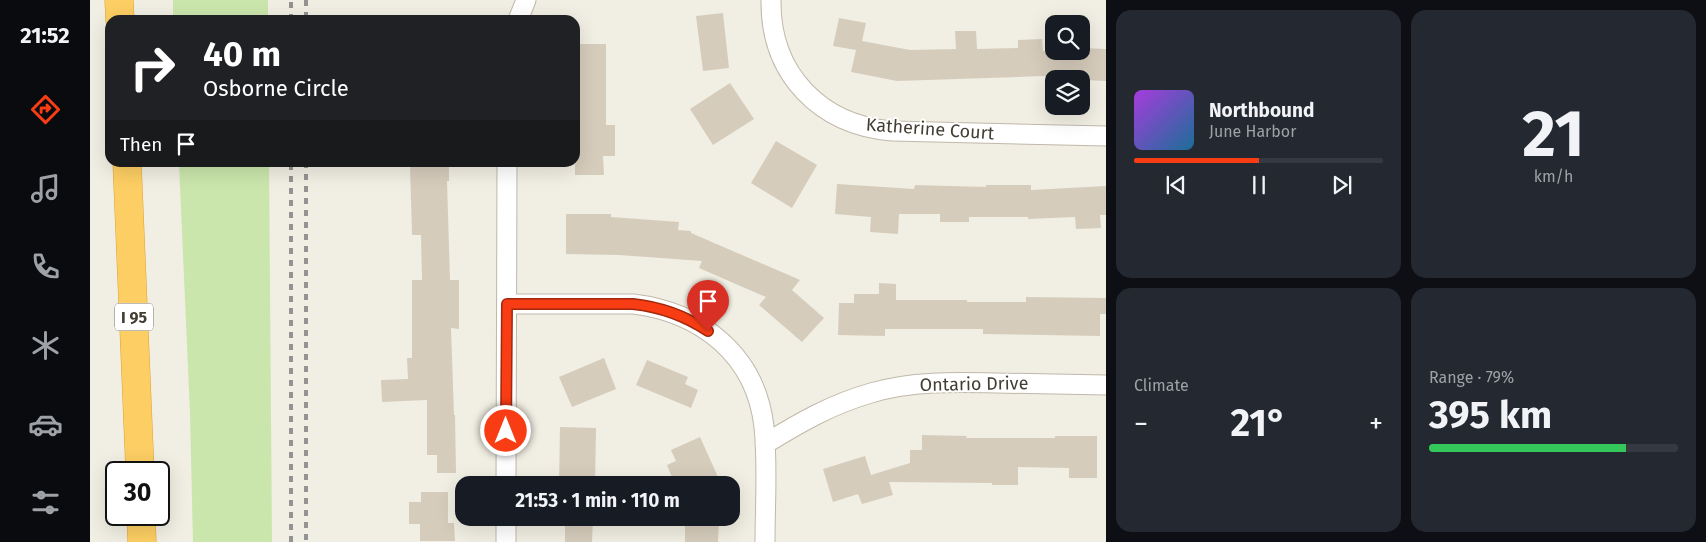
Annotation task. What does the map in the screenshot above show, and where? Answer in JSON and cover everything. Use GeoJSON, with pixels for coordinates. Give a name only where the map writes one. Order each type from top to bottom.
{"type":"FeatureCollection","features":[{"type":"Feature","properties":{"kind":"highway","name":"I 95"},"geometry":{"type":"LineString","coordinates":[[127,167],[140,461]]}},
{"type":"Feature","properties":{"kind":"highway"},"geometry":{"type":"LineString","coordinates":[[141,526],[142,542]]}},
{"type":"Feature","properties":{"kind":"street"},"geometry":{"type":"LineString","coordinates":[[520,15],[526,0]]}},
{"type":"Feature","properties":{"kind":"street","name":"Katherine Court"},"geometry":{"type":"LineString","coordinates":[[771,0],[771,13],[776,43],[789,72],[808,96],[846,121],[861,126],[892,131],[1106,136]]}},
{"type":"Feature","properties":{"kind":"street"},"geometry":{"type":"LineString","coordinates":[[506,476],[507,167]]}},
{"type":"Feature","properties":{"kind":"street"},"geometry":{"type":"LineString","coordinates":[[507,304],[633,304],[665,309],[695,322],[721,341],[742,366],[757,395],[762,411],[765,444],[765,542]]}},
{"type":"Feature","properties":{"kind":"street","name":"Ontario Drive"},"geometry":{"type":"LineString","coordinates":[[765,444],[806,419],[832,406],[872,392],[915,384],[944,382],[1106,385]]}},
{"type":"Feature","properties":{"kind":"street"},"geometry":{"type":"LineString","coordinates":[[506,526],[506,542]]}},
{"type":"Feature","properties":{"kind":"green space"},"geometry":{"type":"Polygon","coordinates":[[[173,0],[268,0],[268,15],[173,15],[173,0]]]}},
{"type":"Feature","properties":{"kind":"green space"},"geometry":{"type":"Polygon","coordinates":[[[179,167],[269,167],[272,542],[193,542],[190,413],[179,167]]]}},
{"type":"Feature","properties":{"kind":"building"},"geometry":{"type":"Polygon","coordinates":[[[723,13],[729,68],[703,71],[696,16],[723,13]]]}},
{"type":"Feature","properties":{"kind":"building"},"geometry":{"type":"Polygon","coordinates":[[[839,18],[866,23],[862,41],[910,50],[956,49],[955,31],[976,31],[977,49],[1018,48],[1018,40],[1042,39],[1045,60],[1090,60],[1090,48],[1106,49],[1106,81],[1090,80],[1090,70],[1045,70],[1045,76],[897,81],[851,72],[856,50],[833,46],[839,18]]]}},
{"type":"Feature","properties":{"kind":"building"},"geometry":{"type":"Polygon","coordinates":[[[580,44],[606,44],[606,125],[615,125],[615,156],[603,156],[604,175],[575,175],[575,167],[580,167],[580,44]]]}},
{"type":"Feature","properties":{"kind":"building"},"geometry":{"type":"Polygon","coordinates":[[[730,83],[754,119],[713,145],[690,109],[730,83]]]}},
{"type":"Feature","properties":{"kind":"building"},"geometry":{"type":"Polygon","coordinates":[[[776,141],[817,165],[792,208],[751,183],[776,141]]]}},
{"type":"Feature","properties":{"kind":"building"},"geometry":{"type":"Polygon","coordinates":[[[410,167],[449,167],[449,181],[447,181],[450,280],[459,280],[459,329],[451,328],[456,473],[437,473],[437,455],[427,455],[427,400],[382,402],[381,380],[408,379],[407,358],[412,358],[412,280],[422,280],[421,235],[412,235],[410,167]]]}},
{"type":"Feature","properties":{"kind":"building"},"geometry":{"type":"Polygon","coordinates":[[[837,184],[914,189],[915,185],[986,187],[986,185],[1031,185],[1031,190],[1106,186],[1106,215],[1100,215],[1101,228],[1076,229],[1075,217],[1028,219],[1028,217],[969,217],[969,222],[940,222],[940,214],[899,214],[898,234],[870,232],[871,217],[835,214],[837,184]]]}},
{"type":"Feature","properties":{"kind":"building"},"geometry":{"type":"Polygon","coordinates":[[[566,214],[611,214],[611,217],[679,222],[678,230],[691,231],[691,233],[800,280],[792,290],[824,318],[802,342],[759,305],[766,297],[699,268],[702,261],[619,255],[566,254],[566,214]]]}},
{"type":"Feature","properties":{"kind":"building"},"geometry":{"type":"Polygon","coordinates":[[[879,283],[896,284],[896,300],[1026,302],[1026,297],[1106,298],[1106,314],[1100,314],[1100,336],[983,334],[983,329],[885,329],[885,336],[838,335],[839,303],[854,303],[854,294],[879,294],[879,283]]]}},
{"type":"Feature","properties":{"kind":"building"},"geometry":{"type":"Polygon","coordinates":[[[604,358],[616,389],[572,407],[559,377],[604,358]]]}},
{"type":"Feature","properties":{"kind":"building"},"geometry":{"type":"Polygon","coordinates":[[[647,360],[688,377],[685,384],[698,390],[691,408],[636,385],[647,360]]]}},
{"type":"Feature","properties":{"kind":"building"},"geometry":{"type":"Polygon","coordinates":[[[560,427],[596,428],[595,476],[559,476],[560,427]]]}},
{"type":"Feature","properties":{"kind":"building"},"geometry":{"type":"Polygon","coordinates":[[[922,435],[967,436],[966,438],[1097,436],[1097,478],[1069,478],[1069,468],[1018,467],[1018,485],[889,482],[893,495],[862,504],[858,494],[833,502],[823,469],[865,456],[871,475],[910,463],[910,450],[922,450],[922,435]]]}},
{"type":"Feature","properties":{"kind":"building"},"geometry":{"type":"Polygon","coordinates":[[[700,437],[718,476],[672,476],[667,465],[676,461],[671,450],[700,437]]]}},
{"type":"Feature","properties":{"kind":"building"},"geometry":{"type":"Polygon","coordinates":[[[421,492],[448,492],[448,523],[454,523],[455,541],[420,541],[420,524],[409,524],[409,502],[421,502],[421,492]]]}},
{"type":"Feature","properties":{"kind":"building"},"geometry":{"type":"Polygon","coordinates":[[[565,526],[593,526],[592,542],[565,542],[565,526]]]}},
{"type":"Feature","properties":{"kind":"building"},"geometry":{"type":"Polygon","coordinates":[[[685,526],[719,526],[718,542],[685,542],[685,526]]]}},
{"type":"Feature","properties":{"kind":"railway"},"geometry":{"type":"LineString","coordinates":[[291,0],[291,15]]}},
{"type":"Feature","properties":{"kind":"railway"},"geometry":{"type":"LineString","coordinates":[[306,0],[306,15]]}},
{"type":"Feature","properties":{"kind":"railway"},"geometry":{"type":"LineString","coordinates":[[291,167],[291,542]]}},
{"type":"Feature","properties":{"kind":"railway"},"geometry":{"type":"LineString","coordinates":[[306,167],[306,542]]}},
{"type":"Feature","properties":{"kind":"route"},"geometry":{"type":"LineString","coordinates":[[506,431],[507,304],[633,304],[649,306],[680,314],[708,331]]}}]}
